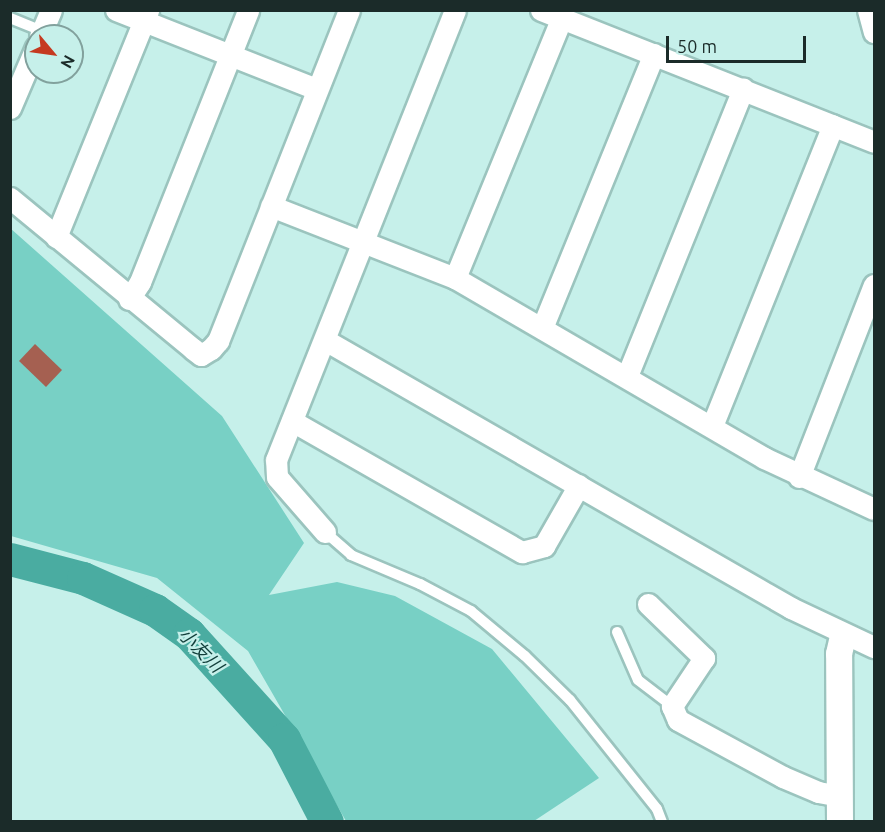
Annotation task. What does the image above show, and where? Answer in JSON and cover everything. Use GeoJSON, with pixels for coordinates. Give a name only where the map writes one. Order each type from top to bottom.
{"type":"FeatureCollection","features":[{"type":"Feature","properties":{"kind":"street"},"geometry":{"type":"LineString","coordinates":[[46,24],[51,10]]}},
{"type":"Feature","properties":{"kind":"street"},"geometry":{"type":"LineString","coordinates":[[117,10],[146,16],[230,56],[317,89]]}},
{"type":"Feature","properties":{"kind":"street"},"geometry":{"type":"LineString","coordinates":[[129,298],[140,282],[248,10]]}},
{"type":"Feature","properties":{"kind":"street"},"geometry":{"type":"LineString","coordinates":[[10,198],[201,355],[218,341],[349,10]]}},
{"type":"Feature","properties":{"kind":"street"},"geometry":{"type":"LineString","coordinates":[[325,532],[277,477],[276,460],[455,10]]}},
{"type":"Feature","properties":{"kind":"street"},"geometry":{"type":"LineString","coordinates":[[541,10],[874,142]]}},
{"type":"Feature","properties":{"kind":"street"},"geometry":{"type":"LineString","coordinates":[[868,10],[874,32]]}},
{"type":"Feature","properties":{"kind":"street"},"geometry":{"type":"LineString","coordinates":[[56,237],[146,16]]}},
{"type":"Feature","properties":{"kind":"street"},"geometry":{"type":"LineString","coordinates":[[455,278],[561,19]]}},
{"type":"Feature","properties":{"kind":"street"},"geometry":{"type":"LineString","coordinates":[[542,328],[654,54]]}},
{"type":"Feature","properties":{"kind":"street"},"geometry":{"type":"LineString","coordinates":[[10,108],[24,75]]}},
{"type":"Feature","properties":{"kind":"street"},"geometry":{"type":"LineString","coordinates":[[627,376],[743,89]]}},
{"type":"Feature","properties":{"kind":"street"},"geometry":{"type":"LineString","coordinates":[[712,426],[833,125]]}},
{"type":"Feature","properties":{"kind":"street"},"geometry":{"type":"LineString","coordinates":[[271,206],[363,240],[455,278],[799,477],[874,509]]}},
{"type":"Feature","properties":{"kind":"street"},"geometry":{"type":"LineString","coordinates":[[799,477],[874,285]]}},
{"type":"Feature","properties":{"kind":"street"},"geometry":{"type":"LineString","coordinates":[[325,340],[843,636],[874,647]]}},
{"type":"Feature","properties":{"kind":"street"},"geometry":{"type":"LineString","coordinates":[[292,421],[522,552],[544,546],[579,485]]}},
{"type":"Feature","properties":{"kind":"street"},"geometry":{"type":"LineString","coordinates":[[648,604],[704,658],[672,706],[678,720],[716,742],[810,788],[840,796]]}},
{"type":"Feature","properties":{"kind":"street"},"geometry":{"type":"LineString","coordinates":[[840,822],[839,654],[843,636]]}},
{"type":"Feature","properties":{"kind":"lane"},"geometry":{"type":"LineString","coordinates":[[10,18],[24,27]]}},
{"type":"Feature","properties":{"kind":"lane"},"geometry":{"type":"LineString","coordinates":[[325,532],[351,555],[420,584],[471,611],[525,656],[570,700],[657,809],[662,822]]}},
{"type":"Feature","properties":{"kind":"lane"},"geometry":{"type":"LineString","coordinates":[[617,632],[633,674],[672,706]]}},
{"type":"Feature","properties":{"kind":"green space"},"geometry":{"type":"Polygon","coordinates":[[[10,228],[222,416],[304,543],[269,595],[337,582],[395,596],[492,649],[599,778],[534,821],[346,821],[248,651],[157,578],[11,536],[10,228]]]}},
{"type":"Feature","properties":{"kind":"building"},"geometry":{"type":"Polygon","coordinates":[[[35,344],[62,370],[46,387],[19,361],[35,344]]]}},
{"type":"Feature","properties":{"kind":"waterway","name":"小友川"},"geometry":{"type":"LineString","coordinates":[[10,559],[83,578],[155,610],[189,634],[284,739],[327,822]]}}]}
